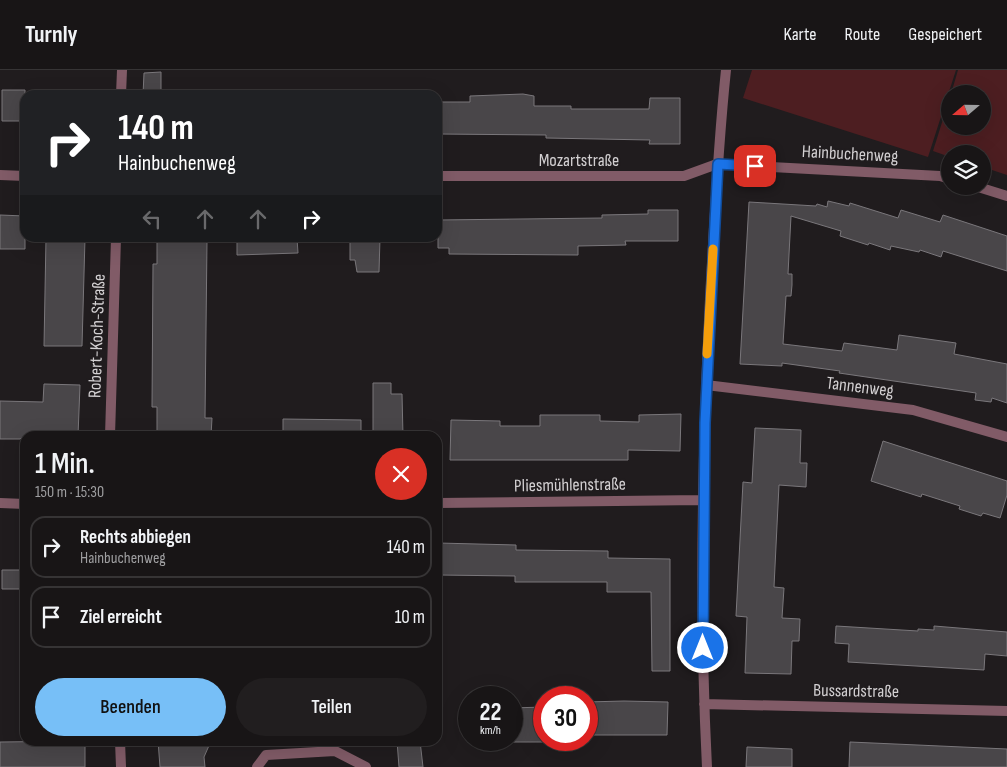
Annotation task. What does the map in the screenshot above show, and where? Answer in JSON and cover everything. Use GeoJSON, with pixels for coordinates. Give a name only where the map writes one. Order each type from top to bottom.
{"type":"FeatureCollection","features":[{"type":"Feature","properties":{"kind":"street"},"geometry":{"type":"LineString","coordinates":[[121,90],[122,70]]}},
{"type":"Feature","properties":{"kind":"street"},"geometry":{"type":"LineString","coordinates":[[707,767],[704,704],[702,500],[718,164],[726,70]]}},
{"type":"Feature","properties":{"kind":"street","name":"Mozartstraße"},"geometry":{"type":"LineString","coordinates":[[442,176],[684,176],[718,164]]}},
{"type":"Feature","properties":{"kind":"street","name":"Hainbuchenweg"},"geometry":{"type":"LineString","coordinates":[[718,164],[941,176]]}},
{"type":"Feature","properties":{"kind":"street"},"geometry":{"type":"LineString","coordinates":[[0,176],[20,176]]}},
{"type":"Feature","properties":{"kind":"street"},"geometry":{"type":"LineString","coordinates":[[991,191],[1007,196]]}},
{"type":"Feature","properties":{"kind":"street","name":"Robert-Koch-Straße"},"geometry":{"type":"LineString","coordinates":[[110,431],[116,242]]}},
{"type":"Feature","properties":{"kind":"street","name":"Tannenweg"},"geometry":{"type":"LineString","coordinates":[[706,385],[913,410],[1007,437]]}},
{"type":"Feature","properties":{"kind":"street","name":"Pliesmühlenstraße"},"geometry":{"type":"LineString","coordinates":[[442,503],[702,500]]}},
{"type":"Feature","properties":{"kind":"street"},"geometry":{"type":"LineString","coordinates":[[0,503],[20,504]]}},
{"type":"Feature","properties":{"kind":"street","name":"Bussardstraße"},"geometry":{"type":"LineString","coordinates":[[704,704],[1007,711]]}},
{"type":"Feature","properties":{"kind":"street"},"geometry":{"type":"LineString","coordinates":[[120,746],[121,767]]}},
{"type":"Feature","properties":{"kind":"street"},"geometry":{"type":"LineString","coordinates":[[257,767],[266,755],[335,751],[366,767]]}},
{"type":"Feature","properties":{"kind":"shaded area"},"geometry":{"type":"Polygon","coordinates":[[[752,70],[956,70],[951,85],[941,85],[941,117],[928,157],[743,98],[752,70]]]}},
{"type":"Feature","properties":{"kind":"shaded area"},"geometry":{"type":"Polygon","coordinates":[[[958,70],[1007,70],[1007,175],[991,170],[991,145],[941,145],[941,154],[933,151],[941,126],[941,135],[991,135],[991,85],[954,85],[958,70]]]}},
{"type":"Feature","properties":{"kind":"building"},"geometry":{"type":"Polygon","coordinates":[[[161,72],[161,90],[143,90],[144,73],[161,72]]]}},
{"type":"Feature","properties":{"kind":"building"},"geometry":{"type":"Polygon","coordinates":[[[2,90],[20,90],[20,121],[2,121],[2,90]]]}},
{"type":"Feature","properties":{"kind":"building"},"geometry":{"type":"Polygon","coordinates":[[[523,94],[534,96],[534,106],[571,106],[571,109],[649,109],[650,98],[680,98],[680,144],[649,144],[650,140],[546,138],[546,135],[442,134],[442,102],[470,102],[470,96],[523,94]]]}},
{"type":"Feature","properties":{"kind":"building"},"geometry":{"type":"Polygon","coordinates":[[[828,201],[849,206],[850,203],[898,218],[901,210],[940,222],[943,215],[1007,236],[1007,271],[943,251],[941,257],[920,250],[919,252],[891,246],[890,250],[869,243],[868,245],[840,236],[841,231],[791,216],[788,274],[792,274],[792,285],[791,296],[786,296],[783,344],[842,351],[844,343],[897,350],[899,335],[956,343],[954,354],[1007,364],[1007,403],[992,398],[991,402],[975,400],[976,393],[839,373],[840,371],[782,363],[782,366],[740,364],[749,202],[816,206],[817,204],[827,207],[828,201]]]}},
{"type":"Feature","properties":{"kind":"building"},"geometry":{"type":"Polygon","coordinates":[[[648,210],[678,210],[678,241],[625,241],[626,245],[578,246],[578,255],[449,254],[449,248],[438,248],[438,242],[442,242],[442,220],[602,218],[602,215],[648,214],[648,210]]]}},
{"type":"Feature","properties":{"kind":"building"},"geometry":{"type":"Polygon","coordinates":[[[0,215],[20,216],[20,242],[25,242],[25,249],[0,249],[0,215]]]}},
{"type":"Feature","properties":{"kind":"building"},"geometry":{"type":"Polygon","coordinates":[[[46,242],[85,242],[82,346],[44,346],[46,242]]]}},
{"type":"Feature","properties":{"kind":"building"},"geometry":{"type":"Polygon","coordinates":[[[157,242],[207,242],[205,418],[212,418],[211,431],[157,431],[157,407],[152,407],[153,264],[157,264],[157,242]]]}},
{"type":"Feature","properties":{"kind":"building"},"geometry":{"type":"Polygon","coordinates":[[[237,242],[297,242],[298,253],[237,255],[237,242]]]}},
{"type":"Feature","properties":{"kind":"building"},"geometry":{"type":"Polygon","coordinates":[[[350,242],[380,242],[379,272],[357,272],[355,260],[350,260],[350,242]]]}},
{"type":"Feature","properties":{"kind":"building"},"geometry":{"type":"Polygon","coordinates":[[[373,383],[391,383],[391,394],[402,394],[403,431],[373,431],[373,383]]]}},
{"type":"Feature","properties":{"kind":"building"},"geometry":{"type":"Polygon","coordinates":[[[44,384],[80,385],[78,431],[20,431],[20,439],[0,439],[0,401],[43,402],[44,384]]]}},
{"type":"Feature","properties":{"kind":"building"},"geometry":{"type":"Polygon","coordinates":[[[681,414],[680,451],[628,450],[628,460],[450,460],[451,420],[500,421],[500,426],[540,426],[540,415],[600,415],[600,421],[639,422],[639,415],[681,414]]]}},
{"type":"Feature","properties":{"kind":"building"},"geometry":{"type":"Polygon","coordinates":[[[283,419],[361,420],[361,431],[283,431],[283,419]]]}},
{"type":"Feature","properties":{"kind":"building"},"geometry":{"type":"Polygon","coordinates":[[[755,428],[801,430],[800,463],[807,463],[806,487],[779,485],[774,587],[784,588],[782,618],[800,619],[799,641],[792,641],[791,674],[745,673],[747,617],[736,616],[743,482],[752,483],[755,428]]]}},
{"type":"Feature","properties":{"kind":"building"},"geometry":{"type":"Polygon","coordinates":[[[883,441],[1007,481],[1007,495],[1000,518],[983,513],[981,516],[959,509],[960,506],[922,494],[921,497],[871,481],[883,441]]]}},
{"type":"Feature","properties":{"kind":"building"},"geometry":{"type":"Polygon","coordinates":[[[442,543],[516,545],[516,550],[608,551],[608,558],[670,559],[670,671],[652,671],[651,592],[607,592],[607,582],[515,582],[515,576],[442,575],[442,543]]]}},
{"type":"Feature","properties":{"kind":"building"},"geometry":{"type":"Polygon","coordinates":[[[2,570],[20,570],[20,589],[2,589],[2,570]]]}},
{"type":"Feature","properties":{"kind":"building"},"geometry":{"type":"Polygon","coordinates":[[[836,626],[918,631],[918,629],[934,630],[934,626],[1007,632],[1007,656],[985,654],[984,670],[848,662],[849,644],[835,643],[836,626]]]}},
{"type":"Feature","properties":{"kind":"building"},"geometry":{"type":"Polygon","coordinates":[[[598,702],[668,702],[667,735],[598,735],[598,702]]]}},
{"type":"Feature","properties":{"kind":"building"},"geometry":{"type":"Polygon","coordinates":[[[533,707],[533,742],[523,742],[523,708],[533,707]]]}},
{"type":"Feature","properties":{"kind":"building"},"geometry":{"type":"Polygon","coordinates":[[[0,742],[20,742],[20,746],[85,746],[85,767],[0,767],[0,742]]]}},
{"type":"Feature","properties":{"kind":"building"},"geometry":{"type":"Polygon","coordinates":[[[850,742],[1007,749],[1007,767],[849,767],[850,742]]]}},
{"type":"Feature","properties":{"kind":"building"},"geometry":{"type":"Polygon","coordinates":[[[158,746],[209,746],[204,757],[205,767],[160,767],[158,746]]]}},
{"type":"Feature","properties":{"kind":"building"},"geometry":{"type":"Polygon","coordinates":[[[397,746],[421,746],[423,767],[399,767],[397,746]]]}},
{"type":"Feature","properties":{"kind":"building"},"geometry":{"type":"Polygon","coordinates":[[[747,747],[792,749],[792,767],[746,767],[747,747]]]}},
{"type":"Feature","properties":{"kind":"slow traffic"},"geometry":{"type":"LineString","coordinates":[[707,354],[713,249]]}},
{"type":"Feature","properties":{"kind":"route"},"geometry":{"type":"LineString","coordinates":[[703,648],[702,500],[718,164],[755,166]]}}]}
